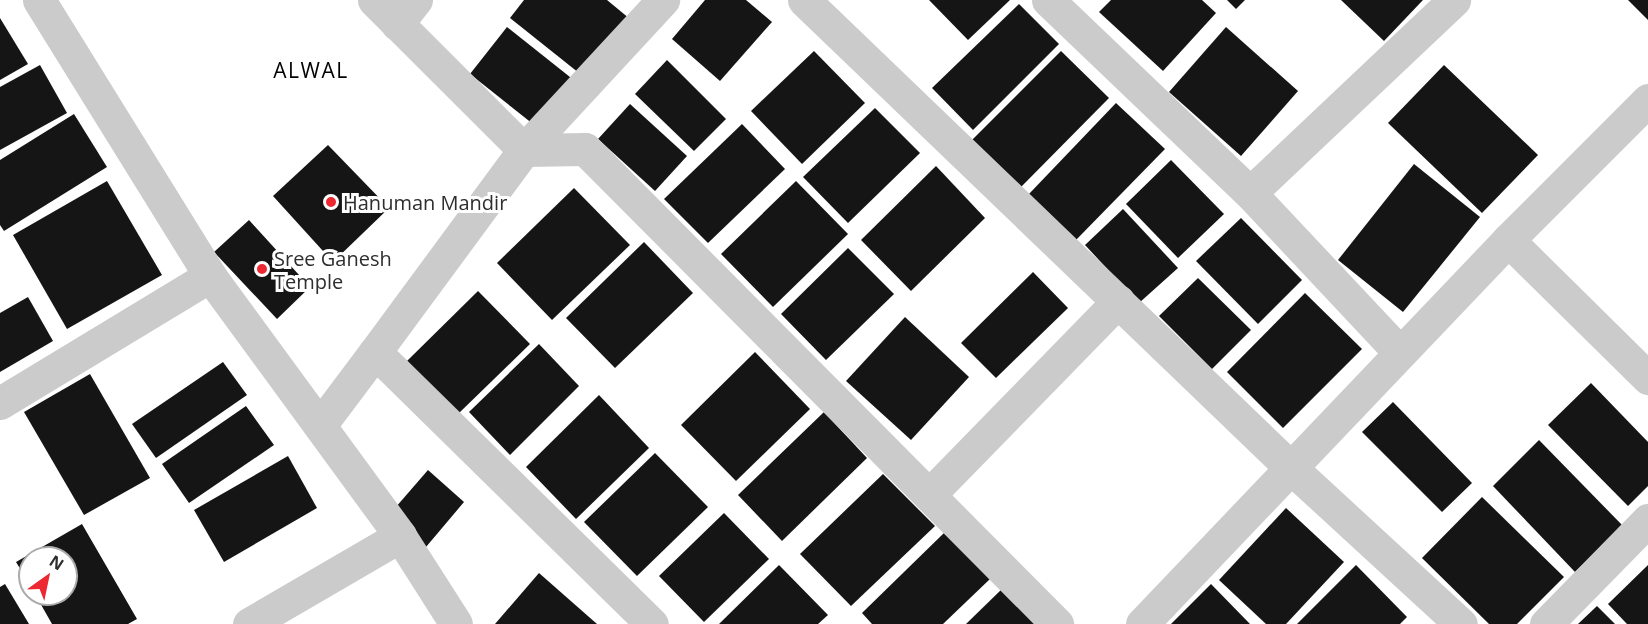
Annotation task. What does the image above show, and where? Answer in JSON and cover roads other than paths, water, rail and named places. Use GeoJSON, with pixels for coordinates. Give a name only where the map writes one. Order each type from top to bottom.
{"type":"FeatureCollection","features":[{"type":"Feature","properties":{"kind":"street"},"geometry":{"type":"LineString","coordinates":[[39,0],[210,276],[321,424],[400,536],[456,624]]}},
{"type":"Feature","properties":{"kind":"street"},"geometry":{"type":"LineString","coordinates":[[374,0],[407,12],[524,150]]}},
{"type":"Feature","properties":{"kind":"street"},"geometry":{"type":"LineString","coordinates":[[321,424],[524,150],[663,0]]}},
{"type":"Feature","properties":{"kind":"street"},"geometry":{"type":"LineString","coordinates":[[804,0],[1290,467],[1461,624]]}},
{"type":"Feature","properties":{"kind":"street"},"geometry":{"type":"LineString","coordinates":[[1250,193],[1454,0]]}},
{"type":"Feature","properties":{"kind":"street"},"geometry":{"type":"LineString","coordinates":[[1057,3],[1250,193],[1400,353]]}},
{"type":"Feature","properties":{"kind":"street"},"geometry":{"type":"LineString","coordinates":[[1142,624],[1508,240],[1648,100]]}},
{"type":"Feature","properties":{"kind":"street"},"geometry":{"type":"LineString","coordinates":[[524,150],[585,149],[1057,624]]}},
{"type":"Feature","properties":{"kind":"street"},"geometry":{"type":"LineString","coordinates":[[1508,240],[1648,378]]}},
{"type":"Feature","properties":{"kind":"street"},"geometry":{"type":"LineString","coordinates":[[0,403],[210,276]]}},
{"type":"Feature","properties":{"kind":"street"},"geometry":{"type":"LineString","coordinates":[[929,495],[1118,301]]}},
{"type":"Feature","properties":{"kind":"street"},"geometry":{"type":"LineString","coordinates":[[375,352],[652,624]]}},
{"type":"Feature","properties":{"kind":"street"},"geometry":{"type":"LineString","coordinates":[[1546,624],[1648,520]]}},
{"type":"Feature","properties":{"kind":"street"},"geometry":{"type":"LineString","coordinates":[[249,624],[400,536]]}},
{"type":"Feature","properties":{"kind":"place","name":"Hanuman Mandir"},"geometry":{"type":"Point","coordinates":[331,202]}},
{"type":"Feature","properties":{"kind":"place","name":"Sree Ganesh Temple"},"geometry":{"type":"Point","coordinates":[262,269]}},
{"type":"Feature","properties":{"kind":"district","name":"ALWAL"},"geometry":{"type":"Point","coordinates":[311,70]}}]}
